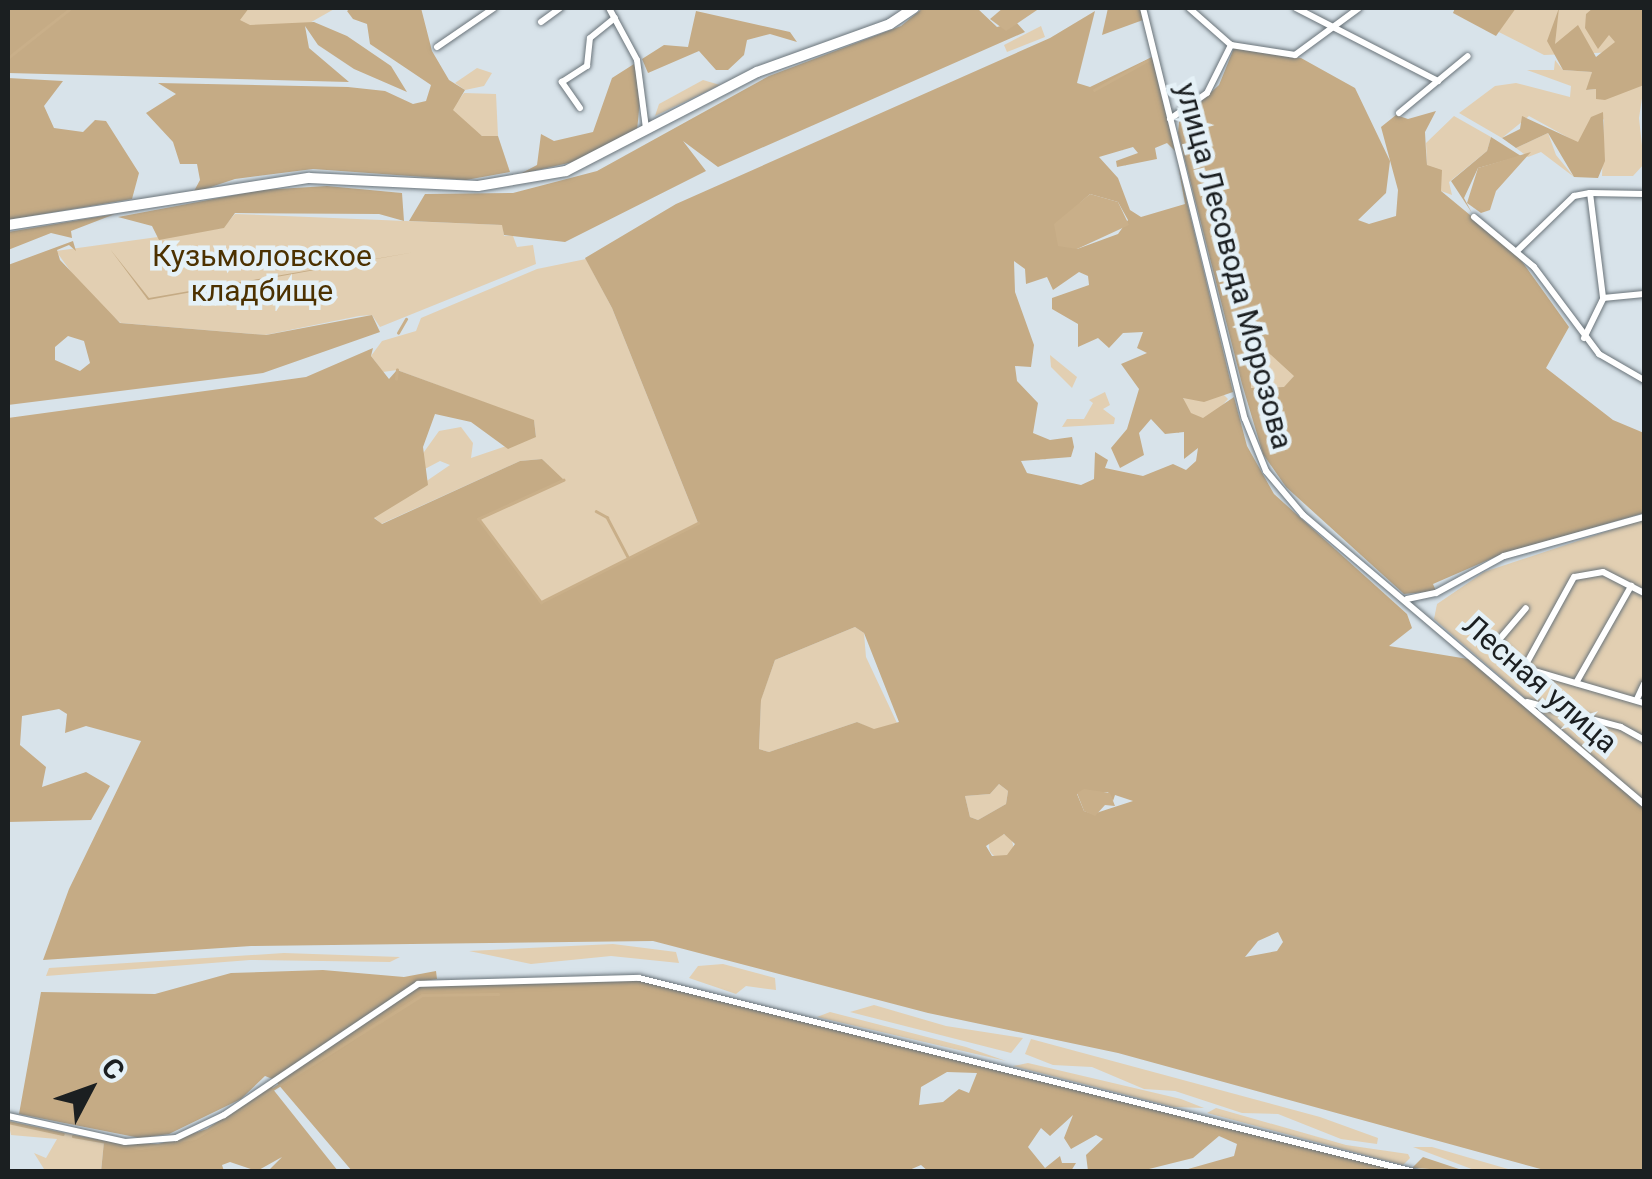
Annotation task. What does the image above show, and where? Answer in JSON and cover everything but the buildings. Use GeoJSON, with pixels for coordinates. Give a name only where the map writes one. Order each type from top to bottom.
{"type":"FeatureCollection","features":[{"type":"Feature","properties":{"kind":"main road"},"geometry":{"type":"LineString","coordinates":[[8,225],[310,178],[505,184],[593,162],[757,72],[890,24],[914,8]]}},
{"type":"Feature","properties":{"kind":"street"},"geometry":{"type":"LineString","coordinates":[[437,47],[494,8]]}},
{"type":"Feature","properties":{"kind":"street"},"geometry":{"type":"LineString","coordinates":[[541,22],[560,8]]}},
{"type":"Feature","properties":{"kind":"street"},"geometry":{"type":"LineString","coordinates":[[609,8],[637,60],[647,132]]}},
{"type":"Feature","properties":{"kind":"street","name":"улица Лесовода Морозова"},"geometry":{"type":"LineString","coordinates":[[1143,8],[1253,446],[1283,494],[1406,599]]}},
{"type":"Feature","properties":{"kind":"street"},"geometry":{"type":"LineString","coordinates":[[1189,8],[1231,45],[1296,55],[1359,8]]}},
{"type":"Feature","properties":{"kind":"street"},"geometry":{"type":"LineString","coordinates":[[1296,8],[1438,81]]}},
{"type":"Feature","properties":{"kind":"street"},"geometry":{"type":"LineString","coordinates":[[580,108],[562,82],[587,66],[590,38],[615,18]]}},
{"type":"Feature","properties":{"kind":"street"},"geometry":{"type":"LineString","coordinates":[[1170,119],[1207,93],[1231,45]]}},
{"type":"Feature","properties":{"kind":"street"},"geometry":{"type":"LineString","coordinates":[[1399,114],[1468,56]]}},
{"type":"Feature","properties":{"kind":"street"},"geometry":{"type":"LineString","coordinates":[[1584,338],[1604,298],[1590,193]]}},
{"type":"Feature","properties":{"kind":"street"},"geometry":{"type":"LineString","coordinates":[[1518,250],[1574,196],[1644,194]]}},
{"type":"Feature","properties":{"kind":"street"},"geometry":{"type":"LineString","coordinates":[[1474,216],[1518,250],[1584,338],[1618,368],[1644,380]]}},
{"type":"Feature","properties":{"kind":"street"},"geometry":{"type":"LineString","coordinates":[[1604,298],[1644,294]]}},
{"type":"Feature","properties":{"kind":"street"},"geometry":{"type":"LineString","coordinates":[[1406,599],[1436,594],[1504,556],[1644,517]]}},
{"type":"Feature","properties":{"kind":"street"},"geometry":{"type":"LineString","coordinates":[[1524,668],[1574,577],[1603,572],[1644,593]]}},
{"type":"Feature","properties":{"kind":"street"},"geometry":{"type":"LineString","coordinates":[[1576,683],[1630,586]]}},
{"type":"Feature","properties":{"kind":"street","name":"Лесная улица"},"geometry":{"type":"LineString","coordinates":[[1406,599],[1644,804]]}},
{"type":"Feature","properties":{"kind":"street"},"geometry":{"type":"LineString","coordinates":[[1526,608],[1502,628],[1498,640],[1524,668],[1641,701],[1644,684]]}},
{"type":"Feature","properties":{"kind":"street"},"geometry":{"type":"LineString","coordinates":[[1526,702],[1621,727],[1644,740]]}},
{"type":"Feature","properties":{"kind":"street"},"geometry":{"type":"LineString","coordinates":[[8,1116],[125,1142],[176,1138],[224,1116],[422,982],[639,978],[1416,1172]]}},
{"type":"Feature","properties":{"kind":"green space"},"geometry":{"type":"Polygon","coordinates":[[[199,8],[336,8],[299,29],[249,27],[199,8]]]}},
{"type":"Feature","properties":{"kind":"green space"},"geometry":{"type":"Polygon","coordinates":[[[1484,8],[1644,8],[1644,51],[1544,55],[1481,23],[1484,8]]]}},
{"type":"Feature","properties":{"kind":"green space"},"geometry":{"type":"Polygon","coordinates":[[[1041,26],[1045,37],[1007,52],[1004,45],[1041,26]]]}},
{"type":"Feature","properties":{"kind":"green space"},"geometry":{"type":"Polygon","coordinates":[[[1555,60],[1563,70],[1592,72],[1587,90],[1596,89],[1596,98],[1644,85],[1639,118],[1644,164],[1633,176],[1602,176],[1604,119],[1578,143],[1529,116],[1502,138],[1459,113],[1495,86],[1516,83],[1570,97],[1571,86],[1527,70],[1554,70],[1555,60]]]}},
{"type":"Feature","properties":{"kind":"green space"},"geometry":{"type":"Polygon","coordinates":[[[477,68],[492,73],[484,86],[465,90],[455,83],[477,68]]]}},
{"type":"Feature","properties":{"kind":"green space"},"geometry":{"type":"Polygon","coordinates":[[[703,80],[720,85],[655,116],[659,104],[703,80]]]}},
{"type":"Feature","properties":{"kind":"green space"},"geometry":{"type":"Polygon","coordinates":[[[464,93],[496,94],[498,136],[482,136],[460,122],[452,109],[464,93]]]}},
{"type":"Feature","properties":{"kind":"green space"},"geometry":{"type":"Polygon","coordinates":[[[1454,116],[1491,137],[1487,151],[1449,182],[1452,195],[1441,191],[1427,165],[1426,143],[1454,116]]]}},
{"type":"Feature","properties":{"kind":"green space"},"geometry":{"type":"Polygon","coordinates":[[[1548,133],[1556,155],[1574,177],[1541,152],[1528,157],[1516,148],[1548,133]]]}},
{"type":"Feature","properties":{"kind":"green space","name":"Кузьмоловское кладбище"},"geometry":{"type":"Polygon","coordinates":[[[235,214],[503,225],[504,236],[513,236],[517,247],[533,245],[536,264],[380,327],[372,315],[265,335],[121,323],[89,297],[56,251],[223,228],[235,214]]]}},
{"type":"Feature","properties":{"kind":"green space"},"geometry":{"type":"Polygon","coordinates":[[[586,259],[612,308],[698,523],[541,602],[479,519],[563,481],[542,459],[520,461],[381,524],[374,517],[450,465],[440,461],[404,480],[439,431],[461,427],[473,443],[471,458],[536,436],[534,421],[397,370],[383,372],[371,356],[382,341],[416,331],[421,318],[537,269],[586,259]]]}},
{"type":"Feature","properties":{"kind":"green space"},"geometry":{"type":"Polygon","coordinates":[[[1259,344],[1295,375],[1285,387],[1250,388],[1252,348],[1259,344]]]}},
{"type":"Feature","properties":{"kind":"green space"},"geometry":{"type":"Polygon","coordinates":[[[1050,355],[1077,377],[1072,388],[1051,367],[1050,355]]]}},
{"type":"Feature","properties":{"kind":"green space"},"geometry":{"type":"Polygon","coordinates":[[[1218,389],[1228,399],[1212,417],[1198,422],[1181,402],[1187,393],[1218,389]]]}},
{"type":"Feature","properties":{"kind":"green space"},"geometry":{"type":"Polygon","coordinates":[[[1105,392],[1110,405],[1103,409],[1115,418],[1114,424],[1062,427],[1067,419],[1084,419],[1093,403],[1089,400],[1105,392]]]}},
{"type":"Feature","properties":{"kind":"green space"},"geometry":{"type":"Polygon","coordinates":[[[1644,519],[1644,801],[1434,619],[1437,604],[1484,572],[1644,519]]]}},
{"type":"Feature","properties":{"kind":"green space"},"geometry":{"type":"Polygon","coordinates":[[[855,627],[864,633],[866,657],[897,723],[874,730],[857,722],[769,752],[759,749],[761,699],[775,660],[855,627]]]}},
{"type":"Feature","properties":{"kind":"green space"},"geometry":{"type":"Polygon","coordinates":[[[999,784],[1008,791],[1006,804],[978,820],[970,817],[965,796],[990,794],[999,784]]]}},
{"type":"Feature","properties":{"kind":"green space"},"geometry":{"type":"Polygon","coordinates":[[[1001,834],[1010,837],[1010,855],[1001,858],[992,855],[989,846],[992,837],[1001,834]]]}},
{"type":"Feature","properties":{"kind":"green space"},"geometry":{"type":"Polygon","coordinates":[[[613,944],[676,952],[679,963],[611,956],[531,964],[469,951],[613,944]]]}},
{"type":"Feature","properties":{"kind":"green space"},"geometry":{"type":"Polygon","coordinates":[[[284,953],[400,957],[390,962],[250,960],[46,976],[49,968],[284,953]]]}},
{"type":"Feature","properties":{"kind":"green space"},"geometry":{"type":"Polygon","coordinates":[[[723,964],[775,978],[776,990],[746,986],[736,994],[689,978],[698,966],[723,964]]]}},
{"type":"Feature","properties":{"kind":"green space"},"geometry":{"type":"Polygon","coordinates":[[[874,1005],[946,1026],[1023,1038],[1011,1053],[850,1012],[874,1005]]]}},
{"type":"Feature","properties":{"kind":"green space"},"geometry":{"type":"Polygon","coordinates":[[[830,1012],[966,1047],[1006,1061],[817,1017],[830,1012]]]}},
{"type":"Feature","properties":{"kind":"green space"},"geometry":{"type":"Polygon","coordinates":[[[1031,1039],[1320,1117],[1378,1138],[1377,1144],[1341,1139],[1278,1114],[1242,1113],[1175,1091],[1144,1089],[1092,1067],[1053,1065],[1025,1054],[1031,1039]]]}},
{"type":"Feature","properties":{"kind":"green space"},"geometry":{"type":"Polygon","coordinates":[[[1028,1063],[1181,1099],[1204,1108],[1174,1107],[1013,1066],[1028,1063]]]}},
{"type":"Feature","properties":{"kind":"green space"},"geometry":{"type":"Polygon","coordinates":[[[1216,1108],[1346,1145],[1408,1154],[1410,1158],[1403,1165],[1207,1113],[1216,1108]]]}},
{"type":"Feature","properties":{"kind":"green space"},"geometry":{"type":"Polygon","coordinates":[[[8,1121],[104,1141],[101,1171],[44,1169],[34,1153],[46,1158],[57,1139],[11,1135],[8,1121]]]}},
{"type":"Feature","properties":{"kind":"green space"},"geometry":{"type":"Polygon","coordinates":[[[1413,1147],[1432,1147],[1515,1171],[1477,1171],[1413,1147]]]}},
{"type":"Feature","properties":{"kind":"shaded area"},"geometry":{"type":"Polygon","coordinates":[[[8,8],[249,8],[240,20],[250,25],[314,22],[347,36],[391,66],[407,92],[354,69],[318,45],[305,26],[309,48],[349,82],[8,73],[8,8]]]}},
{"type":"Feature","properties":{"kind":"shaded area"},"geometry":{"type":"Polygon","coordinates":[[[421,8],[432,51],[449,80],[465,90],[453,110],[482,136],[498,136],[510,172],[466,180],[313,169],[235,179],[193,193],[200,180],[197,164],[180,164],[173,142],[146,113],[176,94],[158,83],[348,87],[385,91],[413,104],[426,101],[431,85],[370,44],[367,24],[353,19],[347,11],[421,8]]]}},
{"type":"Feature","properties":{"kind":"shaded area"},"geometry":{"type":"Polygon","coordinates":[[[923,8],[977,8],[997,27],[1016,22],[1025,32],[718,167],[683,141],[706,171],[565,242],[504,235],[502,225],[409,221],[425,194],[513,193],[597,171],[769,76],[901,26],[923,8]]]}},
{"type":"Feature","properties":{"kind":"shaded area"},"geometry":{"type":"Polygon","coordinates":[[[1003,8],[1040,8],[1006,31],[990,19],[1003,8]]]}},
{"type":"Feature","properties":{"kind":"shaded area"},"geometry":{"type":"Polygon","coordinates":[[[1108,8],[1140,8],[1143,20],[1102,35],[1108,8]]]}},
{"type":"Feature","properties":{"kind":"shaded area"},"geometry":{"type":"Polygon","coordinates":[[[1455,8],[1516,8],[1496,36],[1453,13],[1455,8]]]}},
{"type":"Feature","properties":{"kind":"shaded area"},"geometry":{"type":"Polygon","coordinates":[[[1559,8],[1555,44],[1578,25],[1596,57],[1615,42],[1609,35],[1598,49],[1585,28],[1586,14],[1593,8],[1644,8],[1644,85],[1605,100],[1596,99],[1596,89],[1586,90],[1592,72],[1563,70],[1547,41],[1559,8]]]}},
{"type":"Feature","properties":{"kind":"shaded area"},"geometry":{"type":"Polygon","coordinates":[[[696,11],[790,32],[797,42],[770,34],[747,40],[744,55],[728,70],[716,70],[699,51],[648,73],[642,59],[664,45],[688,47],[696,11]]]}},
{"type":"Feature","properties":{"kind":"shaded area"},"geometry":{"type":"Polygon","coordinates":[[[1095,11],[1077,83],[1090,87],[1152,57],[1175,151],[1167,143],[1155,148],[1157,159],[1117,167],[1116,161],[1138,153],[1133,147],[1099,157],[1118,178],[1130,210],[1141,217],[1185,204],[1178,165],[1233,392],[1204,402],[1183,398],[1191,413],[1203,418],[1234,397],[1247,446],[1274,494],[1407,614],[1412,628],[1389,646],[1468,659],[1644,808],[1644,1171],[1548,1171],[1118,1053],[928,1013],[653,941],[251,946],[43,960],[69,889],[141,741],[86,726],[65,733],[67,714],[59,709],[22,716],[20,745],[46,767],[42,787],[86,772],[110,786],[91,820],[8,822],[8,418],[306,377],[373,348],[371,356],[389,379],[397,370],[534,420],[536,437],[508,449],[471,422],[435,414],[423,447],[428,485],[374,518],[382,524],[520,461],[542,459],[564,480],[479,519],[541,602],[698,523],[612,308],[585,258],[676,204],[1050,38],[1095,11]],[[1090,194],[1080,203],[1077,249],[1118,234],[1128,220],[1118,202],[1090,194]],[[1014,261],[1015,292],[1034,345],[1031,367],[1015,366],[1017,381],[1038,403],[1033,433],[1050,440],[1072,437],[1074,447],[1071,457],[1021,461],[1027,473],[1081,485],[1094,479],[1095,452],[1108,460],[1105,468],[1143,476],[1173,464],[1186,470],[1196,461],[1198,448],[1184,459],[1184,432],[1165,434],[1151,419],[1139,433],[1144,455],[1120,468],[1111,448],[1127,429],[1139,389],[1121,364],[1147,353],[1137,348],[1143,332],[1123,333],[1109,348],[1098,338],[1078,347],[1078,324],[1052,309],[1052,298],[1089,285],[1088,276],[1079,272],[1053,290],[1047,277],[1026,284],[1025,269],[1014,261]],[[855,627],[775,660],[761,700],[759,749],[769,752],[857,722],[874,729],[899,722],[864,633],[855,627]],[[999,784],[990,794],[965,796],[970,817],[978,820],[1006,804],[1008,791],[999,784]],[[1108,792],[1077,794],[1084,811],[1093,814],[1133,801],[1115,795],[1113,801],[1108,792]],[[1004,834],[986,846],[992,856],[1007,855],[1015,844],[1004,834]],[[1278,932],[1258,941],[1245,957],[1277,951],[1283,942],[1278,932]]]}},
{"type":"Feature","properties":{"kind":"shaded area"},"geometry":{"type":"Polygon","coordinates":[[[1234,48],[1301,58],[1355,88],[1390,161],[1386,193],[1358,220],[1369,224],[1396,216],[1398,190],[1381,127],[1396,115],[1408,119],[1436,111],[1425,132],[1426,151],[1427,165],[1442,170],[1441,191],[1516,253],[1569,327],[1546,368],[1613,420],[1644,433],[1644,513],[1502,554],[1433,584],[1436,591],[1404,594],[1286,487],[1263,454],[1178,133],[1179,122],[1219,85],[1234,48]],[[1259,344],[1252,348],[1251,388],[1284,387],[1294,376],[1259,344]]]}},
{"type":"Feature","properties":{"kind":"shaded area"},"geometry":{"type":"Polygon","coordinates":[[[634,64],[641,89],[637,131],[582,160],[520,174],[537,165],[541,134],[554,141],[593,132],[612,78],[634,64]]]}},
{"type":"Feature","properties":{"kind":"shaded area"},"geometry":{"type":"Polygon","coordinates":[[[8,78],[63,81],[44,106],[54,128],[83,132],[95,120],[106,121],[139,173],[132,199],[8,220],[8,78]]]}},
{"type":"Feature","properties":{"kind":"shaded area"},"geometry":{"type":"Polygon","coordinates":[[[1603,112],[1605,161],[1598,178],[1574,177],[1548,133],[1516,148],[1502,138],[1520,129],[1522,116],[1578,142],[1591,117],[1603,112]]]}},
{"type":"Feature","properties":{"kind":"shaded area"},"geometry":{"type":"Polygon","coordinates":[[[1491,137],[1521,156],[1478,168],[1464,198],[1472,213],[1451,181],[1487,151],[1491,137]]]}},
{"type":"Feature","properties":{"kind":"shaded area"},"geometry":{"type":"Polygon","coordinates":[[[1531,152],[1496,191],[1490,210],[1481,213],[1467,203],[1478,168],[1531,152]]]}},
{"type":"Feature","properties":{"kind":"shaded area"},"geometry":{"type":"Polygon","coordinates":[[[327,186],[402,193],[404,221],[379,214],[235,213],[224,228],[159,240],[152,226],[118,217],[261,190],[327,186]]]}},
{"type":"Feature","properties":{"kind":"shaded area"},"geometry":{"type":"Polygon","coordinates":[[[1090,194],[1118,202],[1129,225],[1077,249],[1058,246],[1054,224],[1090,194]]]}},
{"type":"Feature","properties":{"kind":"shaded area"},"geometry":{"type":"Polygon","coordinates":[[[115,214],[71,231],[72,238],[51,233],[8,250],[8,232],[115,214]]]}},
{"type":"Feature","properties":{"kind":"shaded area"},"geometry":{"type":"Polygon","coordinates":[[[73,241],[76,251],[69,245],[57,250],[60,260],[120,323],[266,335],[372,315],[380,332],[263,373],[8,405],[8,265],[73,241]],[[68,336],[55,347],[55,360],[80,371],[90,363],[84,341],[68,336]]]}},
{"type":"Feature","properties":{"kind":"shaded area"},"geometry":{"type":"Polygon","coordinates":[[[110,249],[149,298],[415,252],[148,300],[110,249]]]}},
{"type":"Feature","properties":{"kind":"shaded area"},"geometry":{"type":"Polygon","coordinates":[[[1084,789],[1110,793],[1115,806],[1105,805],[1095,816],[1084,811],[1077,793],[1084,789]]]}},
{"type":"Feature","properties":{"kind":"shaded area"},"geometry":{"type":"Polygon","coordinates":[[[323,970],[404,977],[436,971],[437,979],[424,981],[275,1080],[265,1076],[241,1099],[169,1134],[140,1138],[19,1114],[41,992],[155,994],[231,973],[323,970]]]}},
{"type":"Feature","properties":{"kind":"shaded area"},"geometry":{"type":"Polygon","coordinates":[[[639,980],[1412,1171],[1181,1171],[1234,1156],[1237,1144],[1219,1136],[1193,1158],[1141,1171],[1088,1171],[1086,1155],[1103,1139],[1096,1135],[1071,1149],[1064,1138],[1073,1115],[1050,1136],[1041,1128],[1028,1147],[1045,1168],[1060,1156],[1062,1163],[1076,1163],[1071,1171],[929,1172],[921,1165],[907,1171],[352,1171],[277,1083],[272,1088],[338,1171],[268,1171],[282,1157],[257,1171],[230,1162],[222,1165],[224,1171],[101,1172],[104,1141],[159,1144],[207,1129],[418,985],[639,980]],[[947,1072],[921,1087],[919,1105],[943,1102],[959,1089],[969,1093],[977,1073],[947,1072]]]}},
{"type":"Feature","properties":{"kind":"shaded area"},"geometry":{"type":"Polygon","coordinates":[[[1423,1157],[1465,1171],[1412,1168],[1423,1157]]]}},
{"type":"Feature","properties":{"kind":"waterway"},"geometry":{"type":"LineString","coordinates":[[8,58],[71,8]]}},
{"type":"Feature","properties":{"kind":"waterway"},"geometry":{"type":"LineString","coordinates":[[1094,90],[1150,59]]}},
{"type":"Feature","properties":{"kind":"waterway"},"geometry":{"type":"LineString","coordinates":[[398,333],[406,319]]}},
{"type":"Feature","properties":{"kind":"waterway"},"geometry":{"type":"LineString","coordinates":[[396,379],[397,370]]}},
{"type":"Feature","properties":{"kind":"waterway"},"geometry":{"type":"LineString","coordinates":[[564,480],[479,519],[541,602],[698,523]]}},
{"type":"Feature","properties":{"kind":"waterway"},"geometry":{"type":"LineString","coordinates":[[596,511],[607,517],[628,557]]}},
{"type":"Feature","properties":{"kind":"waterway"},"geometry":{"type":"LineString","coordinates":[[73,1136],[141,1148],[195,1138],[422,995],[498,994]]}},
{"type":"Feature","properties":{"kind":"waterway"},"geometry":{"type":"LineString","coordinates":[[8,1122],[63,1134]]}}]}
